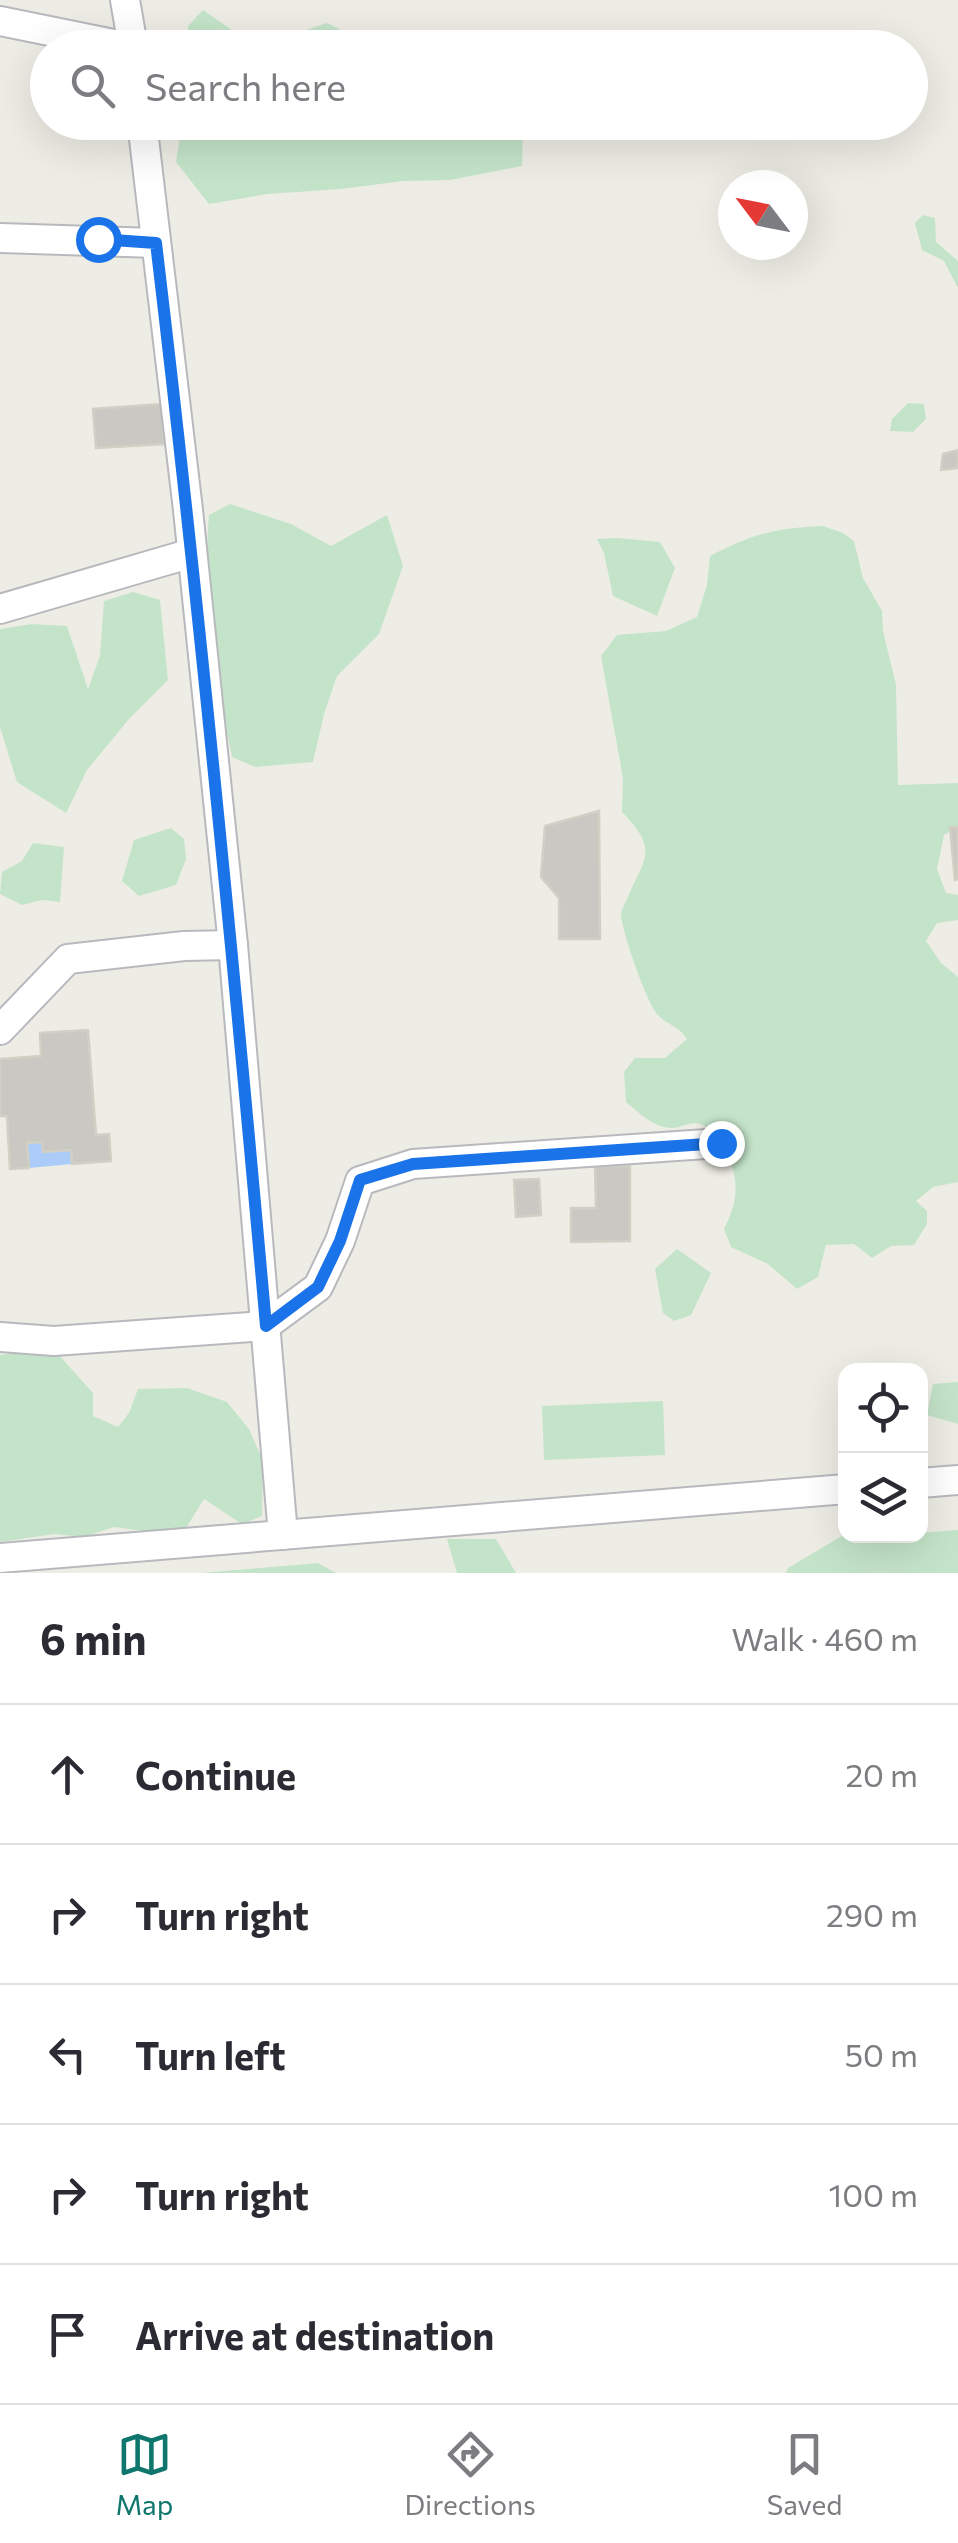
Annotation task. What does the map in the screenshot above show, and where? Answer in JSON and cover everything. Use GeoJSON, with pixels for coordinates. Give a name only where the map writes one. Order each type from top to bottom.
{"type":"FeatureCollection","features":[{"type":"Feature","properties":{"kind":"street"},"geometry":{"type":"LineString","coordinates":[[125,0],[130,30]]}},
{"type":"Feature","properties":{"kind":"street"},"geometry":{"type":"LineString","coordinates":[[0,22],[43,30]]}},
{"type":"Feature","properties":{"kind":"street"},"geometry":{"type":"LineString","coordinates":[[144,140],[232,945],[283,1535]]}},
{"type":"Feature","properties":{"kind":"street"},"geometry":{"type":"LineString","coordinates":[[0,238],[156,243]]}},
{"type":"Feature","properties":{"kind":"street"},"geometry":{"type":"LineString","coordinates":[[0,609],[192,553]]}},
{"type":"Feature","properties":{"kind":"street"},"geometry":{"type":"LineString","coordinates":[[0,1030],[68,959],[184,946],[232,945]]}},
{"type":"Feature","properties":{"kind":"street"},"geometry":{"type":"LineString","coordinates":[[0,1338],[54,1340],[266,1326],[318,1287],[340,1241],[360,1180],[413,1164],[721,1143]]}},
{"type":"Feature","properties":{"kind":"street"},"geometry":{"type":"LineString","coordinates":[[928,1482],[958,1480]]}},
{"type":"Feature","properties":{"kind":"street"},"geometry":{"type":"LineString","coordinates":[[0,1558],[838,1490]]}},
{"type":"Feature","properties":{"kind":"green space"},"geometry":{"type":"Polygon","coordinates":[[[203,10],[232,30],[188,30],[203,10]]]}},
{"type":"Feature","properties":{"kind":"green space"},"geometry":{"type":"Polygon","coordinates":[[[327,23],[341,30],[306,30],[327,23]]]}},
{"type":"Feature","properties":{"kind":"green space"},"geometry":{"type":"Polygon","coordinates":[[[179,140],[523,140],[522,166],[450,180],[268,194],[209,204],[176,162],[179,140]]]}},
{"type":"Feature","properties":{"kind":"green space"},"geometry":{"type":"Polygon","coordinates":[[[923,215],[935,218],[936,242],[958,261],[958,288],[944,261],[922,250],[915,223],[923,215]]]}},
{"type":"Feature","properties":{"kind":"green space"},"geometry":{"type":"Polygon","coordinates":[[[908,403],[924,404],[926,419],[913,432],[890,431],[892,419],[908,403]]]}},
{"type":"Feature","properties":{"kind":"green space"},"geometry":{"type":"Polygon","coordinates":[[[230,504],[291,524],[331,546],[387,515],[403,566],[379,634],[337,676],[313,762],[255,767],[232,757],[216,667],[207,545],[209,515],[230,504]]]}},
{"type":"Feature","properties":{"kind":"green space"},"geometry":{"type":"Polygon","coordinates":[[[823,526],[854,541],[863,578],[882,611],[896,685],[898,785],[958,783],[958,827],[944,835],[937,869],[946,893],[958,895],[958,920],[937,923],[926,941],[941,963],[958,977],[958,1182],[933,1187],[916,1201],[927,1211],[927,1224],[914,1245],[891,1246],[872,1258],[854,1244],[826,1245],[818,1277],[797,1289],[768,1264],[731,1247],[724,1229],[733,1208],[735,1179],[715,1135],[699,1124],[660,1126],[626,1102],[624,1072],[635,1058],[665,1058],[687,1039],[653,1008],[622,922],[621,913],[643,864],[645,846],[622,812],[623,778],[601,656],[617,635],[666,631],[697,617],[707,585],[710,556],[764,534],[823,526]]]}},
{"type":"Feature","properties":{"kind":"green space"},"geometry":{"type":"Polygon","coordinates":[[[597,539],[660,542],[675,568],[657,616],[613,596],[597,539]]]}},
{"type":"Feature","properties":{"kind":"green space"},"geometry":{"type":"Polygon","coordinates":[[[133,592],[160,600],[168,680],[87,770],[66,813],[17,782],[0,727],[0,629],[32,624],[67,626],[88,689],[100,656],[104,601],[133,592]]]}},
{"type":"Feature","properties":{"kind":"green space"},"geometry":{"type":"Polygon","coordinates":[[[171,828],[184,839],[186,859],[176,885],[139,896],[122,881],[134,840],[171,828]]]}},
{"type":"Feature","properties":{"kind":"green space"},"geometry":{"type":"Polygon","coordinates":[[[33,843],[64,847],[60,902],[42,900],[22,905],[0,894],[2,872],[22,861],[33,843]]]}},
{"type":"Feature","properties":{"kind":"green space"},"geometry":{"type":"Polygon","coordinates":[[[677,1249],[711,1273],[691,1315],[674,1321],[663,1313],[655,1269],[677,1249]]]}},
{"type":"Feature","properties":{"kind":"green space"},"geometry":{"type":"Polygon","coordinates":[[[57,1353],[93,1393],[93,1416],[118,1427],[129,1413],[138,1389],[187,1388],[227,1402],[249,1429],[263,1461],[262,1516],[242,1524],[204,1499],[181,1536],[114,1527],[84,1537],[54,1534],[0,1542],[0,1355],[57,1353]]]}},
{"type":"Feature","properties":{"kind":"green space"},"geometry":{"type":"Polygon","coordinates":[[[958,1382],[958,1424],[928,1415],[933,1384],[958,1382]]]}},
{"type":"Feature","properties":{"kind":"green space"},"geometry":{"type":"Polygon","coordinates":[[[663,1401],[665,1455],[544,1460],[542,1406],[663,1401]]]}},
{"type":"Feature","properties":{"kind":"green space"},"geometry":{"type":"Polygon","coordinates":[[[958,1530],[958,1573],[786,1573],[788,1568],[838,1538],[838,1543],[928,1543],[928,1532],[958,1530]]]}},
{"type":"Feature","properties":{"kind":"green space"},"geometry":{"type":"Polygon","coordinates":[[[447,1539],[496,1539],[516,1573],[457,1573],[447,1539]]]}},
{"type":"Feature","properties":{"kind":"green space"},"geometry":{"type":"Polygon","coordinates":[[[318,1563],[336,1573],[202,1573],[318,1563]]]}},
{"type":"Feature","properties":{"kind":"water"},"geometry":{"type":"Polygon","coordinates":[[[42,1142],[44,1152],[71,1150],[72,1164],[29,1168],[27,1143],[42,1142]]]}},
{"type":"Feature","properties":{"kind":"building"},"geometry":{"type":"Polygon","coordinates":[[[162,404],[164,444],[96,448],[93,409],[162,404]]]}},
{"type":"Feature","properties":{"kind":"building"},"geometry":{"type":"Polygon","coordinates":[[[958,450],[958,468],[941,470],[943,454],[958,450]]]}},
{"type":"Feature","properties":{"kind":"building"},"geometry":{"type":"Polygon","coordinates":[[[599,811],[600,939],[559,939],[559,898],[541,877],[545,826],[599,811]]]}},
{"type":"Feature","properties":{"kind":"building"},"geometry":{"type":"Polygon","coordinates":[[[950,827],[958,827],[955,880],[950,827]]]}},
{"type":"Feature","properties":{"kind":"building"},"geometry":{"type":"Polygon","coordinates":[[[88,1030],[96,1135],[109,1134],[111,1161],[72,1164],[71,1150],[43,1152],[42,1142],[27,1143],[29,1168],[10,1169],[7,1116],[0,1116],[0,1059],[41,1056],[40,1033],[88,1030]]]}},
{"type":"Feature","properties":{"kind":"building"},"geometry":{"type":"Polygon","coordinates":[[[595,1166],[630,1166],[630,1241],[571,1242],[571,1208],[596,1208],[595,1166]]]}},
{"type":"Feature","properties":{"kind":"building"},"geometry":{"type":"Polygon","coordinates":[[[539,1179],[541,1215],[516,1217],[514,1180],[539,1179]]]}},
{"type":"Feature","properties":{"kind":"route"},"geometry":{"type":"LineString","coordinates":[[98,239],[156,243],[188,510],[266,1326],[318,1287],[340,1241],[360,1180],[413,1164],[721,1143]]}}]}
